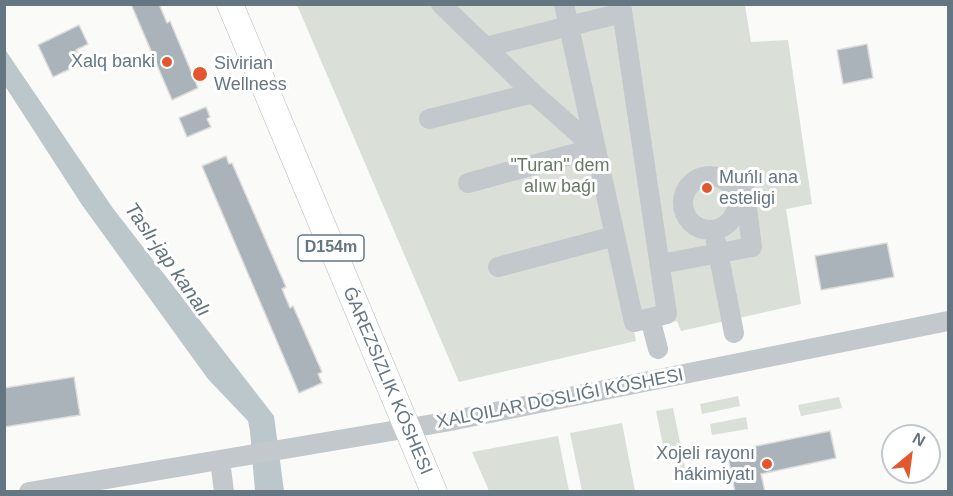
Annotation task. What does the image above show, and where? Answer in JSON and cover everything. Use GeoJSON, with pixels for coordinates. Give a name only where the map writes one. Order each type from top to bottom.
{"type":"FeatureCollection","features":[{"type":"Feature","properties":{"kind":"main road","name":"ǴAREZSIZLIK KÓSHESI"},"geometry":{"type":"LineString","coordinates":[[230,4],[434,492]]}},
{"type":"Feature","properties":{"kind":"street"},"geometry":{"type":"LineString","coordinates":[[441,4],[533,93],[595,148]]}},
{"type":"Feature","properties":{"kind":"street"},"geometry":{"type":"LineString","coordinates":[[485,47],[568,26],[621,9],[667,314],[634,322],[568,26],[564,4]]}},
{"type":"Feature","properties":{"kind":"street"},"geometry":{"type":"LineString","coordinates":[[429,119],[533,93]]}},
{"type":"Feature","properties":{"kind":"street"},"geometry":{"type":"LineString","coordinates":[[468,183],[595,148]]}},
{"type":"Feature","properties":{"kind":"street"},"geometry":{"type":"LineString","coordinates":[[701,177],[719,178],[734,190],[742,193],[734,216],[729,223],[714,231],[697,228],[685,215],[682,207],[687,189],[701,177]]}},
{"type":"Feature","properties":{"kind":"street"},"geometry":{"type":"LineString","coordinates":[[660,264],[752,246],[742,193]]}},
{"type":"Feature","properties":{"kind":"street"},"geometry":{"type":"LineString","coordinates":[[714,231],[734,333]]}},
{"type":"Feature","properties":{"kind":"street"},"geometry":{"type":"LineString","coordinates":[[498,267],[615,236]]}},
{"type":"Feature","properties":{"kind":"street"},"geometry":{"type":"LineString","coordinates":[[650,318],[658,349]]}},
{"type":"Feature","properties":{"kind":"street"},"geometry":{"type":"LineString","coordinates":[[29,492],[455,420],[948,321]]}},
{"type":"Feature","properties":{"kind":"street"},"geometry":{"type":"LineString","coordinates":[[220,459],[224,492]]}},
{"type":"Feature","properties":{"kind":"green space","name":"\"Turan\" dem alıw baǵı"},"geometry":{"type":"Polygon","coordinates":[[[297,5],[745,5],[751,42],[788,40],[812,204],[786,209],[801,304],[681,331],[677,321],[634,331],[636,341],[459,382],[297,5]]]}},
{"type":"Feature","properties":{"kind":"green space"},"geometry":{"type":"Polygon","coordinates":[[[738,396],[740,406],[702,414],[700,404],[738,396]]]}},
{"type":"Feature","properties":{"kind":"green space"},"geometry":{"type":"Polygon","coordinates":[[[839,397],[842,408],[801,416],[798,405],[839,397]]]}},
{"type":"Feature","properties":{"kind":"green space"},"geometry":{"type":"Polygon","coordinates":[[[673,408],[687,477],[680,478],[675,454],[665,455],[656,411],[673,408]]]}},
{"type":"Feature","properties":{"kind":"green space"},"geometry":{"type":"Polygon","coordinates":[[[746,417],[748,429],[712,435],[710,424],[746,417]]]}},
{"type":"Feature","properties":{"kind":"green space"},"geometry":{"type":"Polygon","coordinates":[[[622,423],[635,491],[582,491],[570,433],[622,423]]]}},
{"type":"Feature","properties":{"kind":"green space"},"geometry":{"type":"Polygon","coordinates":[[[558,436],[569,491],[489,491],[472,452],[558,436]]]}},
{"type":"Feature","properties":{"kind":"shaded area"},"geometry":{"type":"Polygon","coordinates":[[[4,48],[112,207],[274,416],[284,491],[255,491],[248,421],[208,379],[82,205],[5,86],[4,48]]]}},
{"type":"Feature","properties":{"kind":"building"},"geometry":{"type":"Polygon","coordinates":[[[131,4],[159,4],[167,23],[170,21],[198,88],[172,100],[131,4]]]}},
{"type":"Feature","properties":{"kind":"building"},"geometry":{"type":"Polygon","coordinates":[[[79,25],[88,44],[76,50],[83,63],[53,77],[38,45],[79,25]]]}},
{"type":"Feature","properties":{"kind":"building"},"geometry":{"type":"Polygon","coordinates":[[[867,44],[873,78],[843,84],[837,50],[867,44]]]}},
{"type":"Feature","properties":{"kind":"building"},"geometry":{"type":"Polygon","coordinates":[[[206,107],[210,117],[207,119],[211,127],[187,137],[179,118],[206,107]]]}},
{"type":"Feature","properties":{"kind":"building"},"geometry":{"type":"Polygon","coordinates":[[[226,156],[229,164],[232,163],[286,287],[282,289],[290,308],[293,306],[322,372],[318,374],[322,383],[299,393],[202,166],[226,156]]]}},
{"type":"Feature","properties":{"kind":"building"},"geometry":{"type":"Polygon","coordinates":[[[887,243],[894,277],[821,290],[815,256],[887,243]]]}},
{"type":"Feature","properties":{"kind":"building"},"geometry":{"type":"Polygon","coordinates":[[[74,377],[80,415],[4,427],[4,388],[74,377]]]}},
{"type":"Feature","properties":{"kind":"building","name":"Xojeli rayonı hákimiyatı"},"geometry":{"type":"Polygon","coordinates":[[[830,431],[836,458],[761,474],[765,492],[735,492],[727,452],[830,431]]]}},
{"type":"Feature","properties":{"kind":"place","name":"Xalq banki"},"geometry":{"type":"Point","coordinates":[167,62]}},
{"type":"Feature","properties":{"kind":"place","name":"Sivirian Wellness"},"geometry":{"type":"Point","coordinates":[200,74]}},
{"type":"Feature","properties":{"kind":"place","name":"Muńlı ana esteligi"},"geometry":{"type":"Point","coordinates":[707,188]}},
{"type":"Feature","properties":{"kind":"place","name":"Xojeli rayonı hákimiyatı"},"geometry":{"type":"Point","coordinates":[767,464]}},
{"type":"Feature","properties":{"kind":"water label","name":"Taslı-jap kanalı"},"geometry":{"type":"Point","coordinates":[167,260]}}]}
